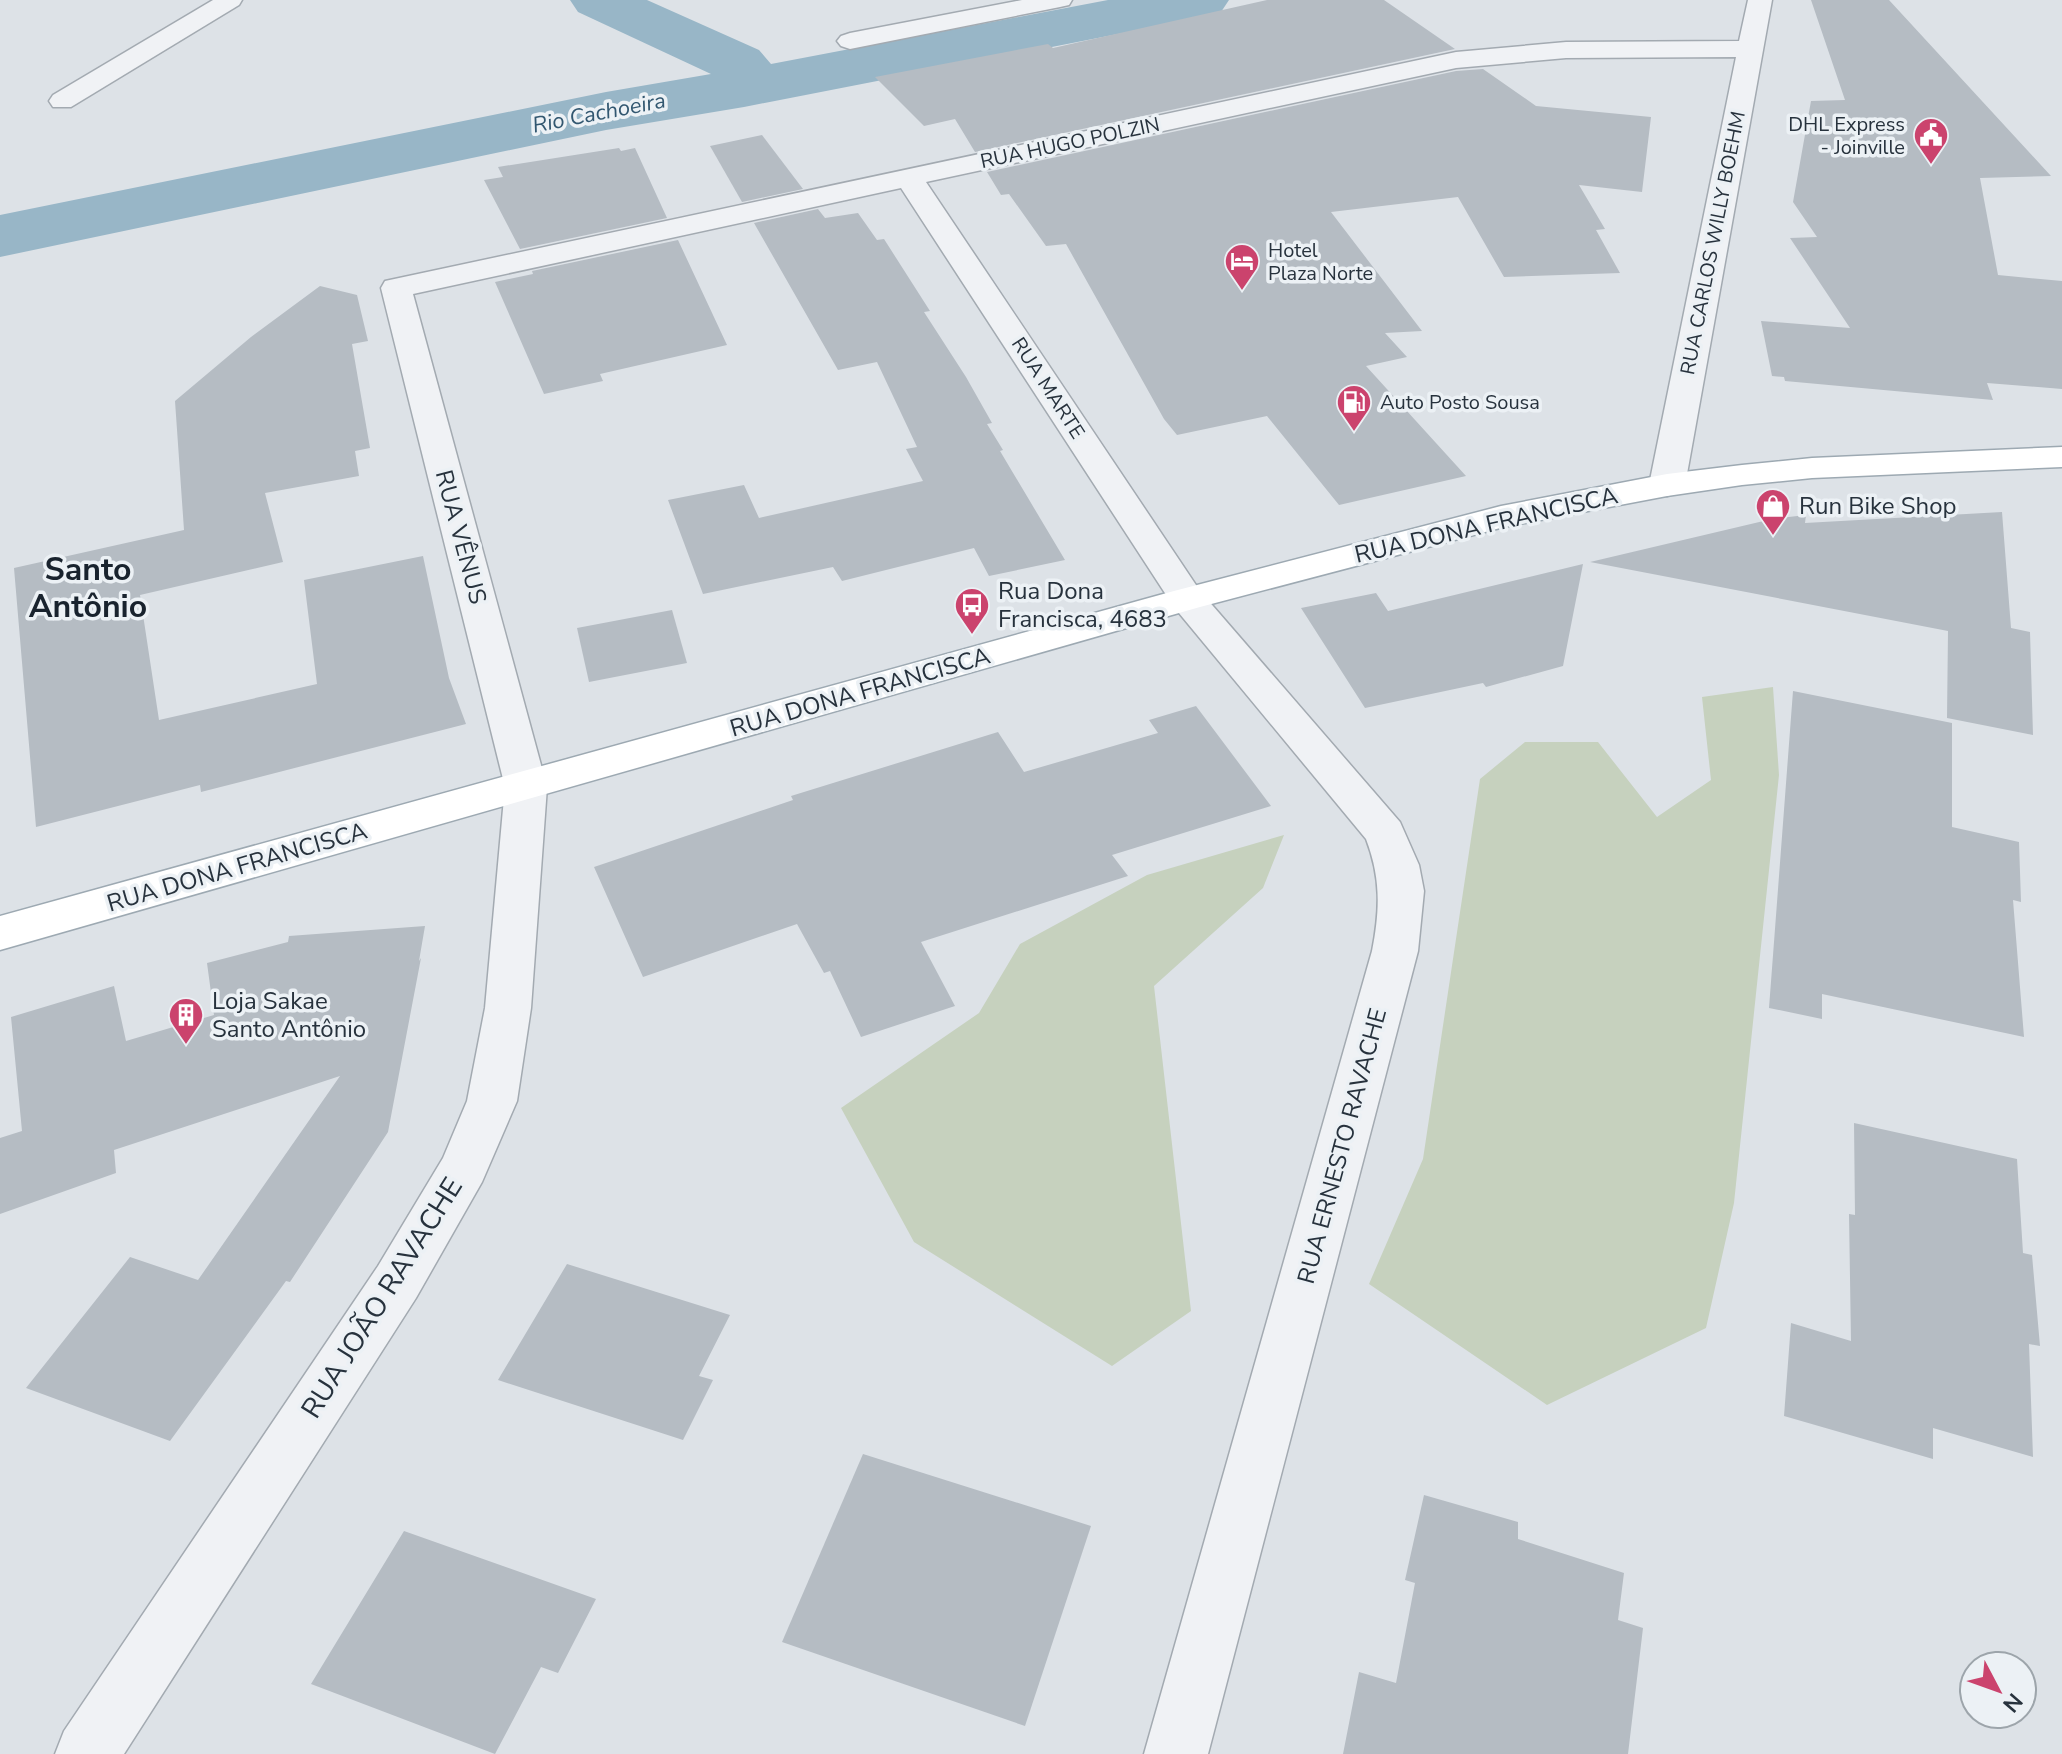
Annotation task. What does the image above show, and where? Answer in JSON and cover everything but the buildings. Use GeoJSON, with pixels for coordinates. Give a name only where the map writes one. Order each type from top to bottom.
{"type":"FeatureCollection","features":[{"type":"Feature","properties":{"kind":"main road","name":"RUA DONA FRANCISCA"},"geometry":{"type":"LineString","coordinates":[[0,933],[1187,599],[1501,517],[1667,485],[1812,468],[2062,457]]}},
{"type":"Feature","properties":{"kind":"street"},"geometry":{"type":"LineString","coordinates":[[62,101],[230,0]]}},
{"type":"Feature","properties":{"kind":"street"},"geometry":{"type":"LineString","coordinates":[[974,0],[1002,11]]}},
{"type":"Feature","properties":{"kind":"street"},"geometry":{"type":"LineString","coordinates":[[850,41],[1060,0]]}},
{"type":"Feature","properties":{"kind":"street","name":"RUA CARLOS WILLY BOEHM"},"geometry":{"type":"LineString","coordinates":[[1667,485],[1760,0]]}},
{"type":"Feature","properties":{"kind":"street","name":"RUA HUGO POLZIN"},"geometry":{"type":"LineString","coordinates":[[396,288],[1493,55],[1558,50],[1750,49]]}},
{"type":"Feature","properties":{"kind":"street","name":"RUA MARTE"},"geometry":{"type":"LineString","coordinates":[[909,178],[1187,599]]}},
{"type":"Feature","properties":{"kind":"street","name":"RUA VÊNUS"},"geometry":{"type":"LineString","coordinates":[[396,288],[526,787]]}},
{"type":"Feature","properties":{"kind":"street","name":"RUA ERNESTO RAVACHE"},"geometry":{"type":"LineString","coordinates":[[1176,1754],[1391,966],[1403,907],[1400,869],[1385,833],[1187,599]]}},
{"type":"Feature","properties":{"kind":"street","name":"RUA JOÃO RAVACHE"},"geometry":{"type":"LineString","coordinates":[[87,1754],[397,1282],[464,1167],[492,1101],[508,1008],[526,787]]}},
{"type":"Feature","properties":{"kind":"green space"},"geometry":{"type":"Polygon","coordinates":[[[1773,687],[1779,775],[1734,1203],[1706,1328],[1547,1405],[1369,1284],[1423,1159],[1480,779],[1525,742],[1598,742],[1657,817],[1711,780],[1702,697],[1773,687]]]}},
{"type":"Feature","properties":{"kind":"green space"},"geometry":{"type":"Polygon","coordinates":[[[1284,835],[1263,888],[1154,986],[1191,1311],[1112,1366],[914,1242],[841,1108],[979,1013],[1020,944],[1147,875],[1284,835]]]}},
{"type":"Feature","properties":{"kind":"waterway"},"geometry":{"type":"LineString","coordinates":[[599,0],[737,63],[750,78],[744,88]]}},
{"type":"Feature","properties":{"kind":"waterway","name":"Rio Cachoeira"},"geometry":{"type":"LineString","coordinates":[[744,88],[1200,0]]}},
{"type":"Feature","properties":{"kind":"waterway","name":"Rio Cachoeira"},"geometry":{"type":"LineString","coordinates":[[0,236],[606,111],[744,88]]}},
{"type":"Feature","properties":{"kind":"place","name":"DHL Express - Joinville"},"geometry":{"type":"Point","coordinates":[1931,166]}},
{"type":"Feature","properties":{"kind":"place","name":"Hotel Plaza Norte"},"geometry":{"type":"Point","coordinates":[1242,292]}},
{"type":"Feature","properties":{"kind":"place","name":"Auto Posto Sousa"},"geometry":{"type":"Point","coordinates":[1354,433]}},
{"type":"Feature","properties":{"kind":"place","name":"Run Bike Shop"},"geometry":{"type":"Point","coordinates":[1773,537]}},
{"type":"Feature","properties":{"kind":"place","name":"Rua Dona Francisca, 4683"},"geometry":{"type":"Point","coordinates":[972,636]}},
{"type":"Feature","properties":{"kind":"place","name":"Loja Sakae Santo Antônio"},"geometry":{"type":"Point","coordinates":[186,1046]}},
{"type":"Feature","properties":{"kind":"district","name":"Santo Antônio"},"geometry":{"type":"Point","coordinates":[88,588]}}]}
